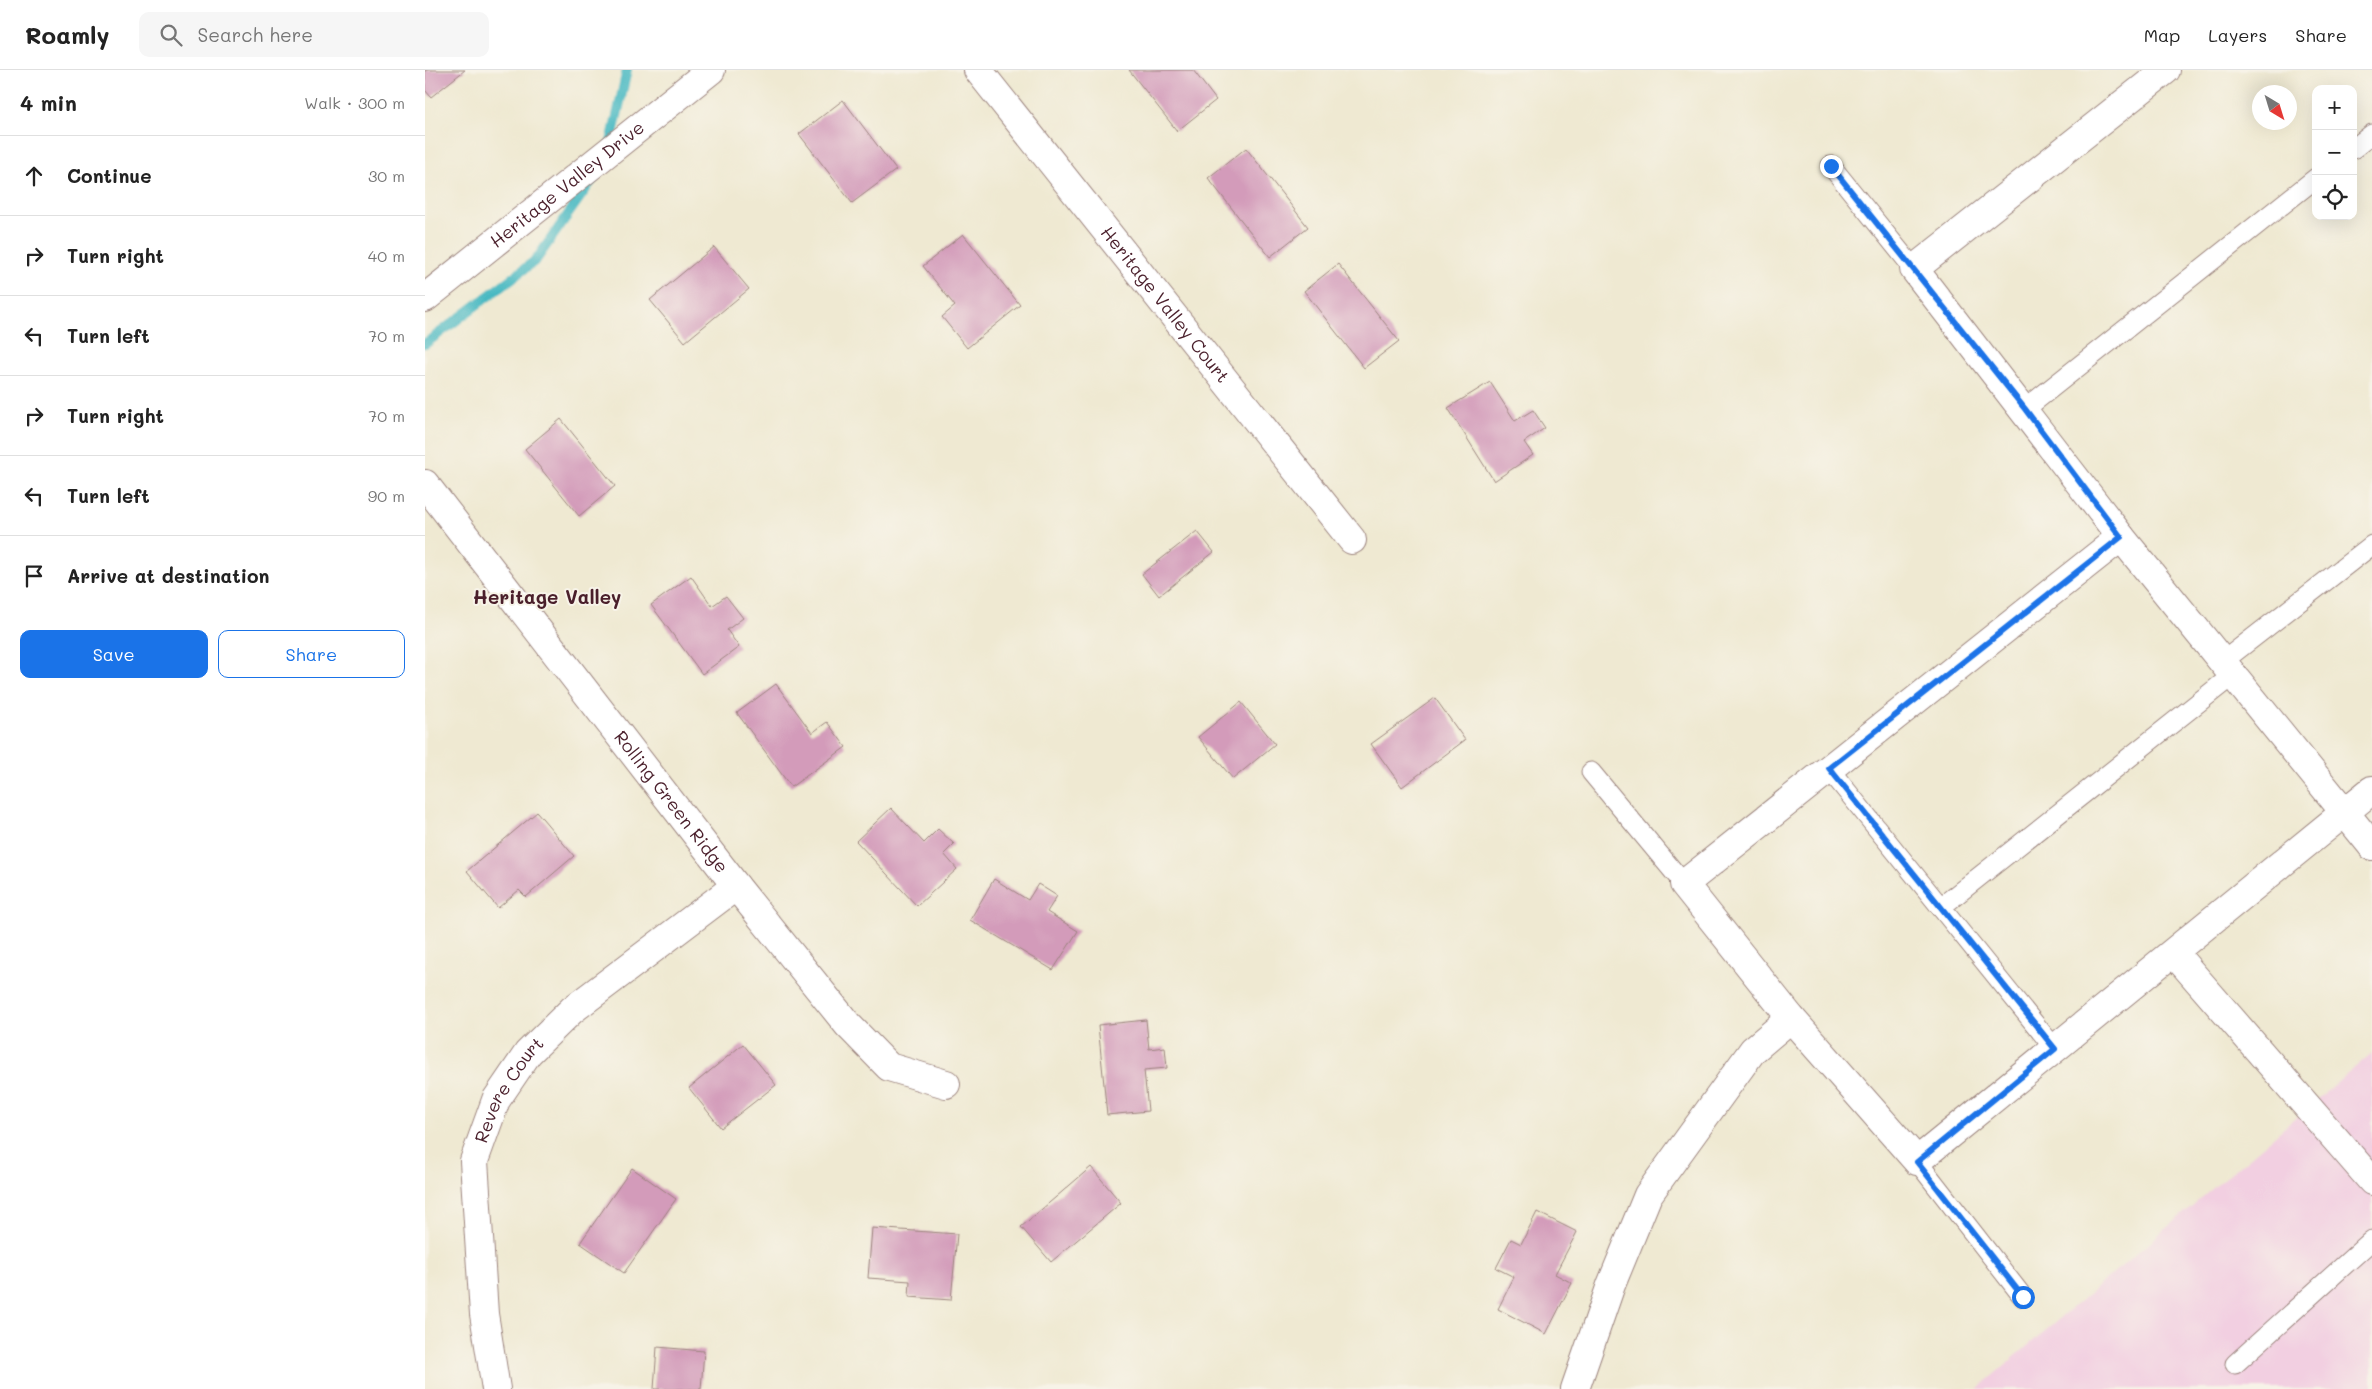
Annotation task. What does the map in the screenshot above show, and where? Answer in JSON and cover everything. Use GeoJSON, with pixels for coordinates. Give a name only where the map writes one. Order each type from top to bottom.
{"type":"FeatureCollection","features":[{"type":"Feature","properties":{"kind":"street","name":"Heritage Valley Drive"},"geometry":{"type":"LineString","coordinates":[[425,298],[711,70]]}},
{"type":"Feature","properties":{"kind":"street","name":"Heritage Valley Court"},"geometry":{"type":"LineString","coordinates":[[978,70],[1352,540]]}},
{"type":"Feature","properties":{"kind":"street"},"geometry":{"type":"LineString","coordinates":[[2167,70],[1914,269],[2025,409],[2121,537],[2372,846]]}},
{"type":"Feature","properties":{"kind":"street","name":"Rolling Green Ridge"},"geometry":{"type":"LineString","coordinates":[[425,484],[736,886],[848,1025],[889,1068],[946,1084]]}},
{"type":"Feature","properties":{"kind":"street"},"geometry":{"type":"LineString","coordinates":[[2121,537],[1684,884],[1791,1018],[1917,1162],[2372,790]]}},
{"type":"Feature","properties":{"kind":"street","name":"Revere Court"},"geometry":{"type":"LineString","coordinates":[[496,1389],[484,1314],[474,1161],[496,1100],[528,1053],[572,1010],[736,886]]}},
{"type":"Feature","properties":{"kind":"street"},"geometry":{"type":"LineString","coordinates":[[2174,952],[2372,1182]]}},
{"type":"Feature","properties":{"kind":"street"},"geometry":{"type":"LineString","coordinates":[[1575,1389],[1611,1285],[1648,1194],[1753,1050],[1791,1018]]}},
{"type":"Feature","properties":{"kind":"lane"},"geometry":{"type":"LineString","coordinates":[[2357,146],[2372,134]]}},
{"type":"Feature","properties":{"kind":"lane"},"geometry":{"type":"LineString","coordinates":[[1831,166],[1914,269]]}},
{"type":"Feature","properties":{"kind":"lane"},"geometry":{"type":"LineString","coordinates":[[2025,409],[2312,181]]}},
{"type":"Feature","properties":{"kind":"lane"},"geometry":{"type":"LineString","coordinates":[[1941,907],[2228,669],[2372,546]]}},
{"type":"Feature","properties":{"kind":"lane"},"geometry":{"type":"LineString","coordinates":[[1829,768],[2055,1049]]}},
{"type":"Feature","properties":{"kind":"lane"},"geometry":{"type":"LineString","coordinates":[[1591,772],[1684,884]]}},
{"type":"Feature","properties":{"kind":"lane"},"geometry":{"type":"LineString","coordinates":[[1917,1162],[2023,1297]]}},
{"type":"Feature","properties":{"kind":"lane"},"geometry":{"type":"LineString","coordinates":[[2235,1364],[2372,1240]]}},
{"type":"Feature","properties":{"kind":"shaded area"},"geometry":{"type":"Polygon","coordinates":[[[2372,1053],[2372,1389],[1977,1389],[2372,1053]]]}},
{"type":"Feature","properties":{"kind":"building"},"geometry":{"type":"Polygon","coordinates":[[[425,70],[465,70],[431,97],[425,90],[425,70]]]}},
{"type":"Feature","properties":{"kind":"building"},"geometry":{"type":"Polygon","coordinates":[[[1129,70],[1193,70],[1216,100],[1177,131],[1129,70]]]}},
{"type":"Feature","properties":{"kind":"building"},"geometry":{"type":"Polygon","coordinates":[[[843,100],[896,170],[852,203],[799,134],[843,100]]]}},
{"type":"Feature","properties":{"kind":"building"},"geometry":{"type":"Polygon","coordinates":[[[1246,148],[1308,227],[1270,257],[1208,178],[1246,148]]]}},
{"type":"Feature","properties":{"kind":"building"},"geometry":{"type":"Polygon","coordinates":[[[963,234],[1020,305],[967,348],[942,317],[955,306],[923,266],[963,234]]]}},
{"type":"Feature","properties":{"kind":"building"},"geometry":{"type":"Polygon","coordinates":[[[714,247],[749,289],[685,342],[650,300],[714,247]]]}},
{"type":"Feature","properties":{"kind":"building"},"geometry":{"type":"Polygon","coordinates":[[[1338,264],[1399,341],[1364,368],[1304,291],[1338,264]]]}},
{"type":"Feature","properties":{"kind":"building"},"geometry":{"type":"Polygon","coordinates":[[[1490,382],[1515,421],[1533,410],[1545,428],[1524,442],[1533,455],[1494,481],[1448,408],[1490,382]]]}},
{"type":"Feature","properties":{"kind":"building"},"geometry":{"type":"Polygon","coordinates":[[[561,419],[615,486],[579,516],[525,449],[561,419]]]}},
{"type":"Feature","properties":{"kind":"building"},"geometry":{"type":"Polygon","coordinates":[[[1197,531],[1214,552],[1159,596],[1142,574],[1197,531]]]}},
{"type":"Feature","properties":{"kind":"building"},"geometry":{"type":"Polygon","coordinates":[[[691,576],[712,606],[726,596],[743,618],[727,630],[739,647],[702,674],[651,605],[691,576]]]}},
{"type":"Feature","properties":{"kind":"building"},"geometry":{"type":"Polygon","coordinates":[[[776,684],[812,733],[827,722],[846,747],[791,787],[737,713],[776,684]]]}},
{"type":"Feature","properties":{"kind":"building"},"geometry":{"type":"Polygon","coordinates":[[[1435,698],[1465,740],[1402,787],[1371,744],[1435,698]]]}},
{"type":"Feature","properties":{"kind":"building"},"geometry":{"type":"Polygon","coordinates":[[[1241,702],[1275,744],[1233,779],[1198,737],[1241,702]]]}},
{"type":"Feature","properties":{"kind":"building"},"geometry":{"type":"Polygon","coordinates":[[[891,808],[924,843],[938,829],[954,844],[944,854],[957,869],[917,906],[856,841],[891,808]]]}},
{"type":"Feature","properties":{"kind":"building"},"geometry":{"type":"Polygon","coordinates":[[[537,812],[574,856],[526,897],[519,890],[498,908],[467,871],[537,812]]]}},
{"type":"Feature","properties":{"kind":"building"},"geometry":{"type":"Polygon","coordinates":[[[994,879],[1028,900],[1038,884],[1057,896],[1047,912],[1078,931],[1053,970],[970,920],[994,879]]]}},
{"type":"Feature","properties":{"kind":"building"},"geometry":{"type":"Polygon","coordinates":[[[1146,1020],[1149,1049],[1165,1047],[1167,1068],[1144,1070],[1148,1111],[1107,1115],[1098,1025],[1146,1020]]]}},
{"type":"Feature","properties":{"kind":"building"},"geometry":{"type":"Polygon","coordinates":[[[743,1044],[776,1085],[721,1128],[689,1088],[743,1044]]]}},
{"type":"Feature","properties":{"kind":"building"},"geometry":{"type":"Polygon","coordinates":[[[1091,1167],[1121,1203],[1051,1262],[1021,1227],[1091,1167]]]}},
{"type":"Feature","properties":{"kind":"building"},"geometry":{"type":"Polygon","coordinates":[[[632,1168],[676,1199],[624,1273],[580,1243],[632,1168]]]}},
{"type":"Feature","properties":{"kind":"building"},"geometry":{"type":"Polygon","coordinates":[[[1537,1212],[1577,1232],[1555,1274],[1572,1283],[1546,1334],[1498,1309],[1514,1277],[1496,1268],[1511,1239],[1521,1244],[1537,1212]]]}},
{"type":"Feature","properties":{"kind":"building"},"geometry":{"type":"Polygon","coordinates":[[[872,1228],[957,1234],[951,1300],[909,1297],[910,1281],[868,1278],[872,1228]]]}},
{"type":"Feature","properties":{"kind":"building"},"geometry":{"type":"Polygon","coordinates":[[[657,1347],[704,1351],[701,1389],[654,1389],[657,1347]]]}},
{"type":"Feature","properties":{"kind":"waterway"},"geometry":{"type":"LineString","coordinates":[[611,143],[627,70]]}},
{"type":"Feature","properties":{"kind":"waterway"},"geometry":{"type":"LineString","coordinates":[[425,344],[536,260],[595,176]]}},
{"type":"Feature","properties":{"kind":"district","name":"Heritage Valley"},"geometry":{"type":"Point","coordinates":[547,597]}},
{"type":"Feature","properties":{"kind":"route"},"geometry":{"type":"LineString","coordinates":[[1831,166],[2025,409],[2121,537],[1829,768],[2055,1049],[1917,1162],[2023,1297]]}}]}
